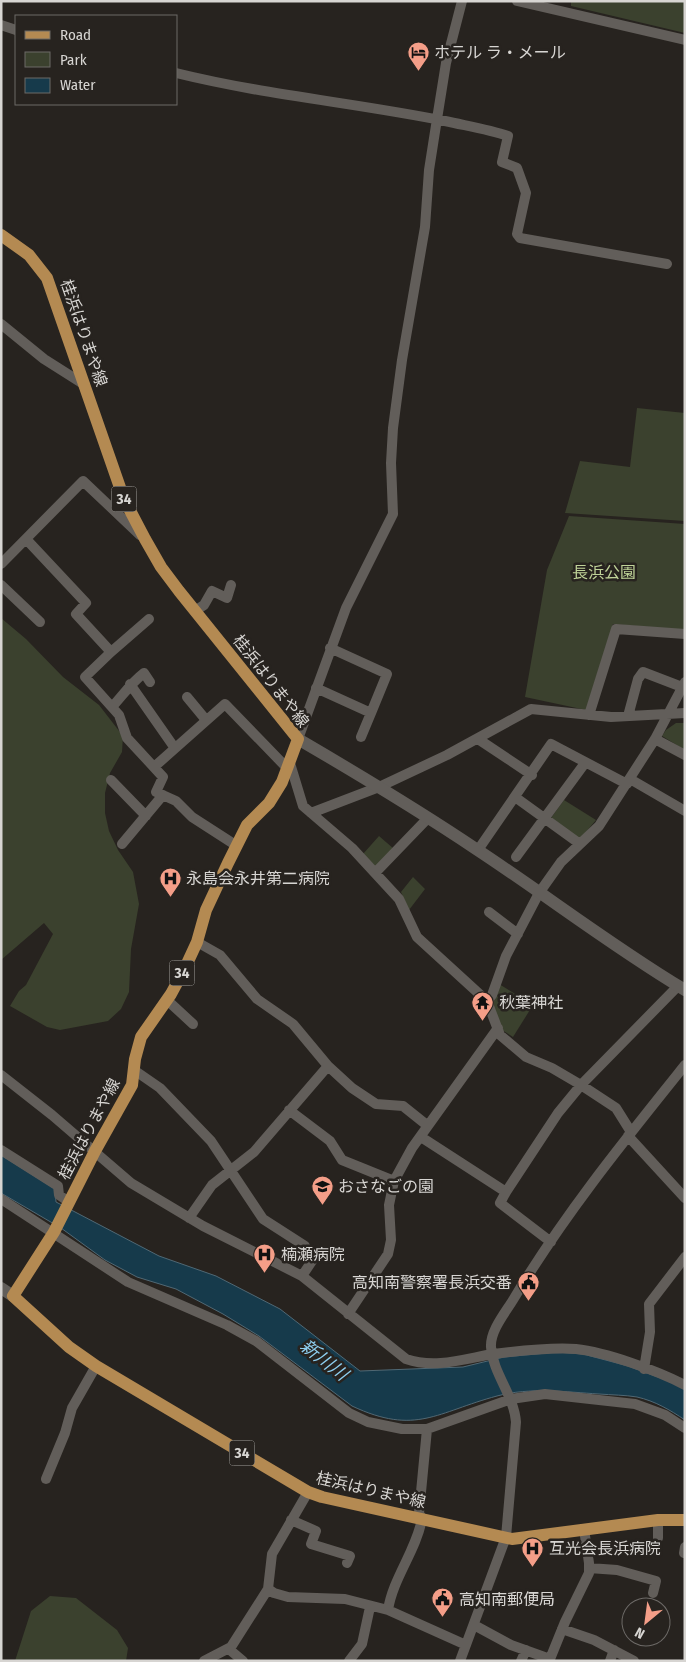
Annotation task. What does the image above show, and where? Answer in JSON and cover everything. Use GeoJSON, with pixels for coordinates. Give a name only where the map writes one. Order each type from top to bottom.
{"type":"FeatureCollection","features":[{"type":"Feature","properties":{"kind":"main road","name":"桂浜はりまや線"},"geometry":{"type":"LineString","coordinates":[[1,235],[29,255],[47,278],[124,499],[144,539],[161,567],[298,739],[282,782],[269,803],[247,825],[206,910],[197,942],[167,1000],[140,1038],[132,1085],[95,1151],[55,1230],[13,1296],[69,1347],[96,1366],[308,1492],[516,1539],[658,1520],[685,1520]]}},
{"type":"Feature","properties":{"kind":"street"},"geometry":{"type":"LineString","coordinates":[[462,1],[446,63],[431,156],[425,227],[402,360],[393,428],[391,463],[393,514],[346,608],[298,739],[379,787],[478,850],[539,894],[681,988],[581,1084],[558,1113],[500,1203],[551,1242]]}},
{"type":"Feature","properties":{"kind":"street"},"geometry":{"type":"LineString","coordinates":[[517,1],[685,40]]}},
{"type":"Feature","properties":{"kind":"street"},"geometry":{"type":"LineString","coordinates":[[1,25],[15,30]]}},
{"type":"Feature","properties":{"kind":"street"},"geometry":{"type":"LineString","coordinates":[[178,74],[220,84],[437,119],[490,130],[508,136],[502,162],[516,168],[526,193],[517,234],[520,238],[667,264]]}},
{"type":"Feature","properties":{"kind":"street"},"geometry":{"type":"LineString","coordinates":[[1,324],[44,359],[85,385]]}},
{"type":"Feature","properties":{"kind":"street"},"geometry":{"type":"LineString","coordinates":[[1,564],[83,481],[144,539]]}},
{"type":"Feature","properties":{"kind":"street"},"geometry":{"type":"LineString","coordinates":[[26,539],[86,602],[76,614],[112,652]]}},
{"type":"Feature","properties":{"kind":"street"},"geometry":{"type":"LineString","coordinates":[[1,585],[40,622]]}},
{"type":"Feature","properties":{"kind":"street"},"geometry":{"type":"LineString","coordinates":[[195,611],[204,605],[212,591],[227,598],[232,585]]}},
{"type":"Feature","properties":{"kind":"street"},"geometry":{"type":"LineString","coordinates":[[149,619],[85,677],[119,715],[127,738],[163,777],[156,792],[176,801],[192,817],[237,846]]}},
{"type":"Feature","properties":{"kind":"street"},"geometry":{"type":"LineString","coordinates":[[589,715],[616,629],[685,634]]}},
{"type":"Feature","properties":{"kind":"street"},"geometry":{"type":"LineString","coordinates":[[330,648],[387,674],[361,736]]}},
{"type":"Feature","properties":{"kind":"street"},"geometry":{"type":"LineString","coordinates":[[487,1001],[492,995],[518,934],[539,894],[561,862],[599,826],[655,739],[683,684],[643,672],[638,679],[628,716]]}},
{"type":"Feature","properties":{"kind":"street"},"geometry":{"type":"LineString","coordinates":[[112,707],[128,690],[130,684],[144,674],[150,682]]}},
{"type":"Feature","properties":{"kind":"street"},"geometry":{"type":"LineString","coordinates":[[130,684],[174,747]]}},
{"type":"Feature","properties":{"kind":"street"},"geometry":{"type":"LineString","coordinates":[[316,688],[370,713]]}},
{"type":"Feature","properties":{"kind":"street"},"geometry":{"type":"LineString","coordinates":[[187,697],[206,720]]}},
{"type":"Feature","properties":{"kind":"street"},"geometry":{"type":"LineString","coordinates":[[154,767],[174,747],[225,704],[288,764],[303,806],[352,848],[399,899],[417,937],[487,1001],[500,1036],[526,1057],[552,1068],[581,1084],[616,1108],[630,1134],[685,1198]]}},
{"type":"Feature","properties":{"kind":"street"},"geometry":{"type":"LineString","coordinates":[[311,813],[379,787],[478,739],[531,709],[611,718],[685,713]]}},
{"type":"Feature","properties":{"kind":"street"},"geometry":{"type":"LineString","coordinates":[[478,739],[532,774]]}},
{"type":"Feature","properties":{"kind":"street"},"geometry":{"type":"LineString","coordinates":[[655,739],[685,755]]}},
{"type":"Feature","properties":{"kind":"street"},"geometry":{"type":"LineString","coordinates":[[478,850],[551,744],[629,781],[685,811]]}},
{"type":"Feature","properties":{"kind":"street"},"geometry":{"type":"LineString","coordinates":[[516,857],[546,819],[586,762]]}},
{"type":"Feature","properties":{"kind":"street"},"geometry":{"type":"LineString","coordinates":[[111,780],[146,816]]}},
{"type":"Feature","properties":{"kind":"street"},"geometry":{"type":"LineString","coordinates":[[122,844],[164,795]]}},
{"type":"Feature","properties":{"kind":"street"},"geometry":{"type":"LineString","coordinates":[[515,797],[580,844]]}},
{"type":"Feature","properties":{"kind":"street"},"geometry":{"type":"LineString","coordinates":[[375,873],[428,818]]}},
{"type":"Feature","properties":{"kind":"street"},"geometry":{"type":"LineString","coordinates":[[489,912],[518,934]]}},
{"type":"Feature","properties":{"kind":"street"},"geometry":{"type":"LineString","coordinates":[[197,942],[220,955],[257,999],[293,1024],[328,1066],[352,1088],[376,1104],[403,1106],[428,1126]]}},
{"type":"Feature","properties":{"kind":"street"},"geometry":{"type":"LineString","coordinates":[[167,1000],[193,1024]]}},
{"type":"Feature","properties":{"kind":"street"},"geometry":{"type":"LineString","coordinates":[[348,1314],[388,1254],[391,1240],[389,1205],[394,1181],[428,1126],[498,1028]]}},
{"type":"Feature","properties":{"kind":"street"},"geometry":{"type":"LineString","coordinates":[[460,1661],[506,1537],[515,1434],[515,1409],[493,1357],[491,1347],[493,1333],[532,1267],[602,1167],[685,1064]]}},
{"type":"Feature","properties":{"kind":"street"},"geometry":{"type":"LineString","coordinates":[[189,1218],[212,1185],[254,1152],[328,1066]]}},
{"type":"Feature","properties":{"kind":"street"},"geometry":{"type":"LineString","coordinates":[[134,1070],[165,1094],[211,1141],[263,1218],[305,1246],[312,1261],[302,1276]]}},
{"type":"Feature","properties":{"kind":"street"},"geometry":{"type":"LineString","coordinates":[[1,1075],[95,1151],[131,1183],[189,1218],[302,1276],[406,1359],[416,1362],[447,1363],[557,1348],[579,1350],[644,1369],[685,1385]]}},
{"type":"Feature","properties":{"kind":"street"},"geometry":{"type":"LineString","coordinates":[[289,1110],[330,1141],[342,1160],[394,1181]]}},
{"type":"Feature","properties":{"kind":"street"},"geometry":{"type":"LineString","coordinates":[[421,1137],[506,1192]]}},
{"type":"Feature","properties":{"kind":"street"},"geometry":{"type":"LineString","coordinates":[[1,1150],[58,1186],[59,1196],[68,1205]]}},
{"type":"Feature","properties":{"kind":"street"},"geometry":{"type":"LineString","coordinates":[[1,1199],[55,1230],[90,1258],[128,1282],[227,1325],[256,1341],[354,1415],[388,1427],[427,1429],[510,1398],[545,1394],[635,1404],[665,1415],[685,1428]]}},
{"type":"Feature","properties":{"kind":"street"},"geometry":{"type":"LineString","coordinates":[[644,1369],[650,1332],[650,1304],[685,1257]]}},
{"type":"Feature","properties":{"kind":"street"},"geometry":{"type":"LineString","coordinates":[[1,1288],[13,1296]]}},
{"type":"Feature","properties":{"kind":"street"},"geometry":{"type":"LineString","coordinates":[[46,1480],[65,1433],[72,1408],[96,1366]]}},
{"type":"Feature","properties":{"kind":"street"},"geometry":{"type":"LineString","coordinates":[[388,1610],[391,1593],[406,1565],[422,1519],[419,1513],[427,1429]]}},
{"type":"Feature","properties":{"kind":"street"},"geometry":{"type":"LineString","coordinates":[[204,1661],[231,1647],[268,1589],[272,1554],[308,1492]]}},
{"type":"Feature","properties":{"kind":"street"},"geometry":{"type":"LineString","coordinates":[[291,1520],[316,1531],[311,1544],[350,1556],[347,1563]]}},
{"type":"Feature","properties":{"kind":"street"},"geometry":{"type":"LineString","coordinates":[[658,1520],[658,1538]]}},
{"type":"Feature","properties":{"kind":"street"},"geometry":{"type":"LineString","coordinates":[[474,1625],[526,1650],[550,1659],[589,1568],[584,1529]]}},
{"type":"Feature","properties":{"kind":"street"},"geometry":{"type":"LineString","coordinates":[[589,1568],[617,1570],[656,1581],[653,1593]]}},
{"type":"Feature","properties":{"kind":"street"},"geometry":{"type":"LineString","coordinates":[[268,1589],[288,1597],[345,1599],[370,1608],[388,1610],[466,1645]]}},
{"type":"Feature","properties":{"kind":"street"},"geometry":{"type":"LineString","coordinates":[[349,1661],[362,1644],[370,1608]]}},
{"type":"Feature","properties":{"kind":"street"},"geometry":{"type":"LineString","coordinates":[[562,1629],[594,1640],[634,1661]]}},
{"type":"Feature","properties":{"kind":"street"},"geometry":{"type":"LineString","coordinates":[[231,1647],[230,1650],[242,1661]]}},
{"type":"Feature","properties":{"kind":"street"},"geometry":{"type":"LineString","coordinates":[[521,1661],[526,1650]]}},
{"type":"Feature","properties":{"kind":"street"},"geometry":{"type":"LineString","coordinates":[[610,1661],[614,1650]]}},
{"type":"Feature","properties":{"kind":"green space"},"geometry":{"type":"Polygon","coordinates":[[[571,1],[685,1],[685,33],[571,6],[571,1]]]}},
{"type":"Feature","properties":{"kind":"green space"},"geometry":{"type":"Polygon","coordinates":[[[637,408],[685,413],[685,521],[565,513],[580,461],[630,467],[637,408]]]}},
{"type":"Feature","properties":{"kind":"green space","name":"長浜公園"},"geometry":{"type":"Polygon","coordinates":[[[569,516],[685,524],[685,630],[613,624],[586,710],[525,697],[547,570],[569,516]]]}},
{"type":"Feature","properties":{"kind":"green space"},"geometry":{"type":"Polygon","coordinates":[[[1,618],[26,639],[63,677],[99,705],[123,736],[122,752],[110,773],[105,793],[105,813],[109,831],[118,850],[133,872],[139,904],[131,949],[129,992],[121,1009],[108,1021],[60,1030],[47,1027],[10,1006],[19,991],[26,985],[53,934],[44,923],[1,960],[1,618]]]}},
{"type":"Feature","properties":{"kind":"green space"},"geometry":{"type":"Polygon","coordinates":[[[676,723],[685,723],[685,750],[662,736],[666,730],[676,723]]]}},
{"type":"Feature","properties":{"kind":"green space"},"geometry":{"type":"Polygon","coordinates":[[[564,800],[596,820],[580,839],[551,818],[564,800]]]}},
{"type":"Feature","properties":{"kind":"green space"},"geometry":{"type":"Polygon","coordinates":[[[379,836],[394,849],[377,868],[363,854],[379,836]]]}},
{"type":"Feature","properties":{"kind":"green space"},"geometry":{"type":"Polygon","coordinates":[[[413,877],[425,889],[409,910],[401,892],[413,877]]]}},
{"type":"Feature","properties":{"kind":"green space"},"geometry":{"type":"Polygon","coordinates":[[[499,984],[533,1005],[513,1037],[502,1030],[491,1002],[499,984]]]}},
{"type":"Feature","properties":{"kind":"green space"},"geometry":{"type":"Polygon","coordinates":[[[50,1596],[76,1598],[117,1630],[128,1648],[126,1661],[15,1661],[31,1611],[50,1596]]]}},
{"type":"Feature","properties":{"kind":"water","name":"新川川"},"geometry":{"type":"Polygon","coordinates":[[[1,1155],[55,1189],[56,1202],[159,1256],[216,1276],[280,1309],[360,1371],[463,1367],[504,1357],[558,1352],[583,1354],[628,1366],[685,1387],[685,1420],[662,1406],[637,1397],[548,1391],[510,1393],[426,1418],[410,1420],[374,1415],[352,1406],[259,1336],[223,1314],[176,1289],[137,1277],[105,1260],[61,1228],[1,1193],[1,1155]]]}},
{"type":"Feature","properties":{"kind":"place","name":"ホテル ラ・メール"},"geometry":{"type":"Point","coordinates":[418,71]}},
{"type":"Feature","properties":{"kind":"place","name":"永島会永井第二病院"},"geometry":{"type":"Point","coordinates":[170,897]}},
{"type":"Feature","properties":{"kind":"place","name":"秋葉神社"},"geometry":{"type":"Point","coordinates":[483,1021]}},
{"type":"Feature","properties":{"kind":"place","name":"おさなごの園"},"geometry":{"type":"Point","coordinates":[322,1205]}},
{"type":"Feature","properties":{"kind":"place","name":"楠瀬病院"},"geometry":{"type":"Point","coordinates":[265,1273]}},
{"type":"Feature","properties":{"kind":"place","name":"高知南警察署長浜交番"},"geometry":{"type":"Point","coordinates":[528,1301]}},
{"type":"Feature","properties":{"kind":"place","name":"互光会長浜病院"},"geometry":{"type":"Point","coordinates":[533,1567]}},
{"type":"Feature","properties":{"kind":"place","name":"高知南郵便局"},"geometry":{"type":"Point","coordinates":[443,1618]}}]}
